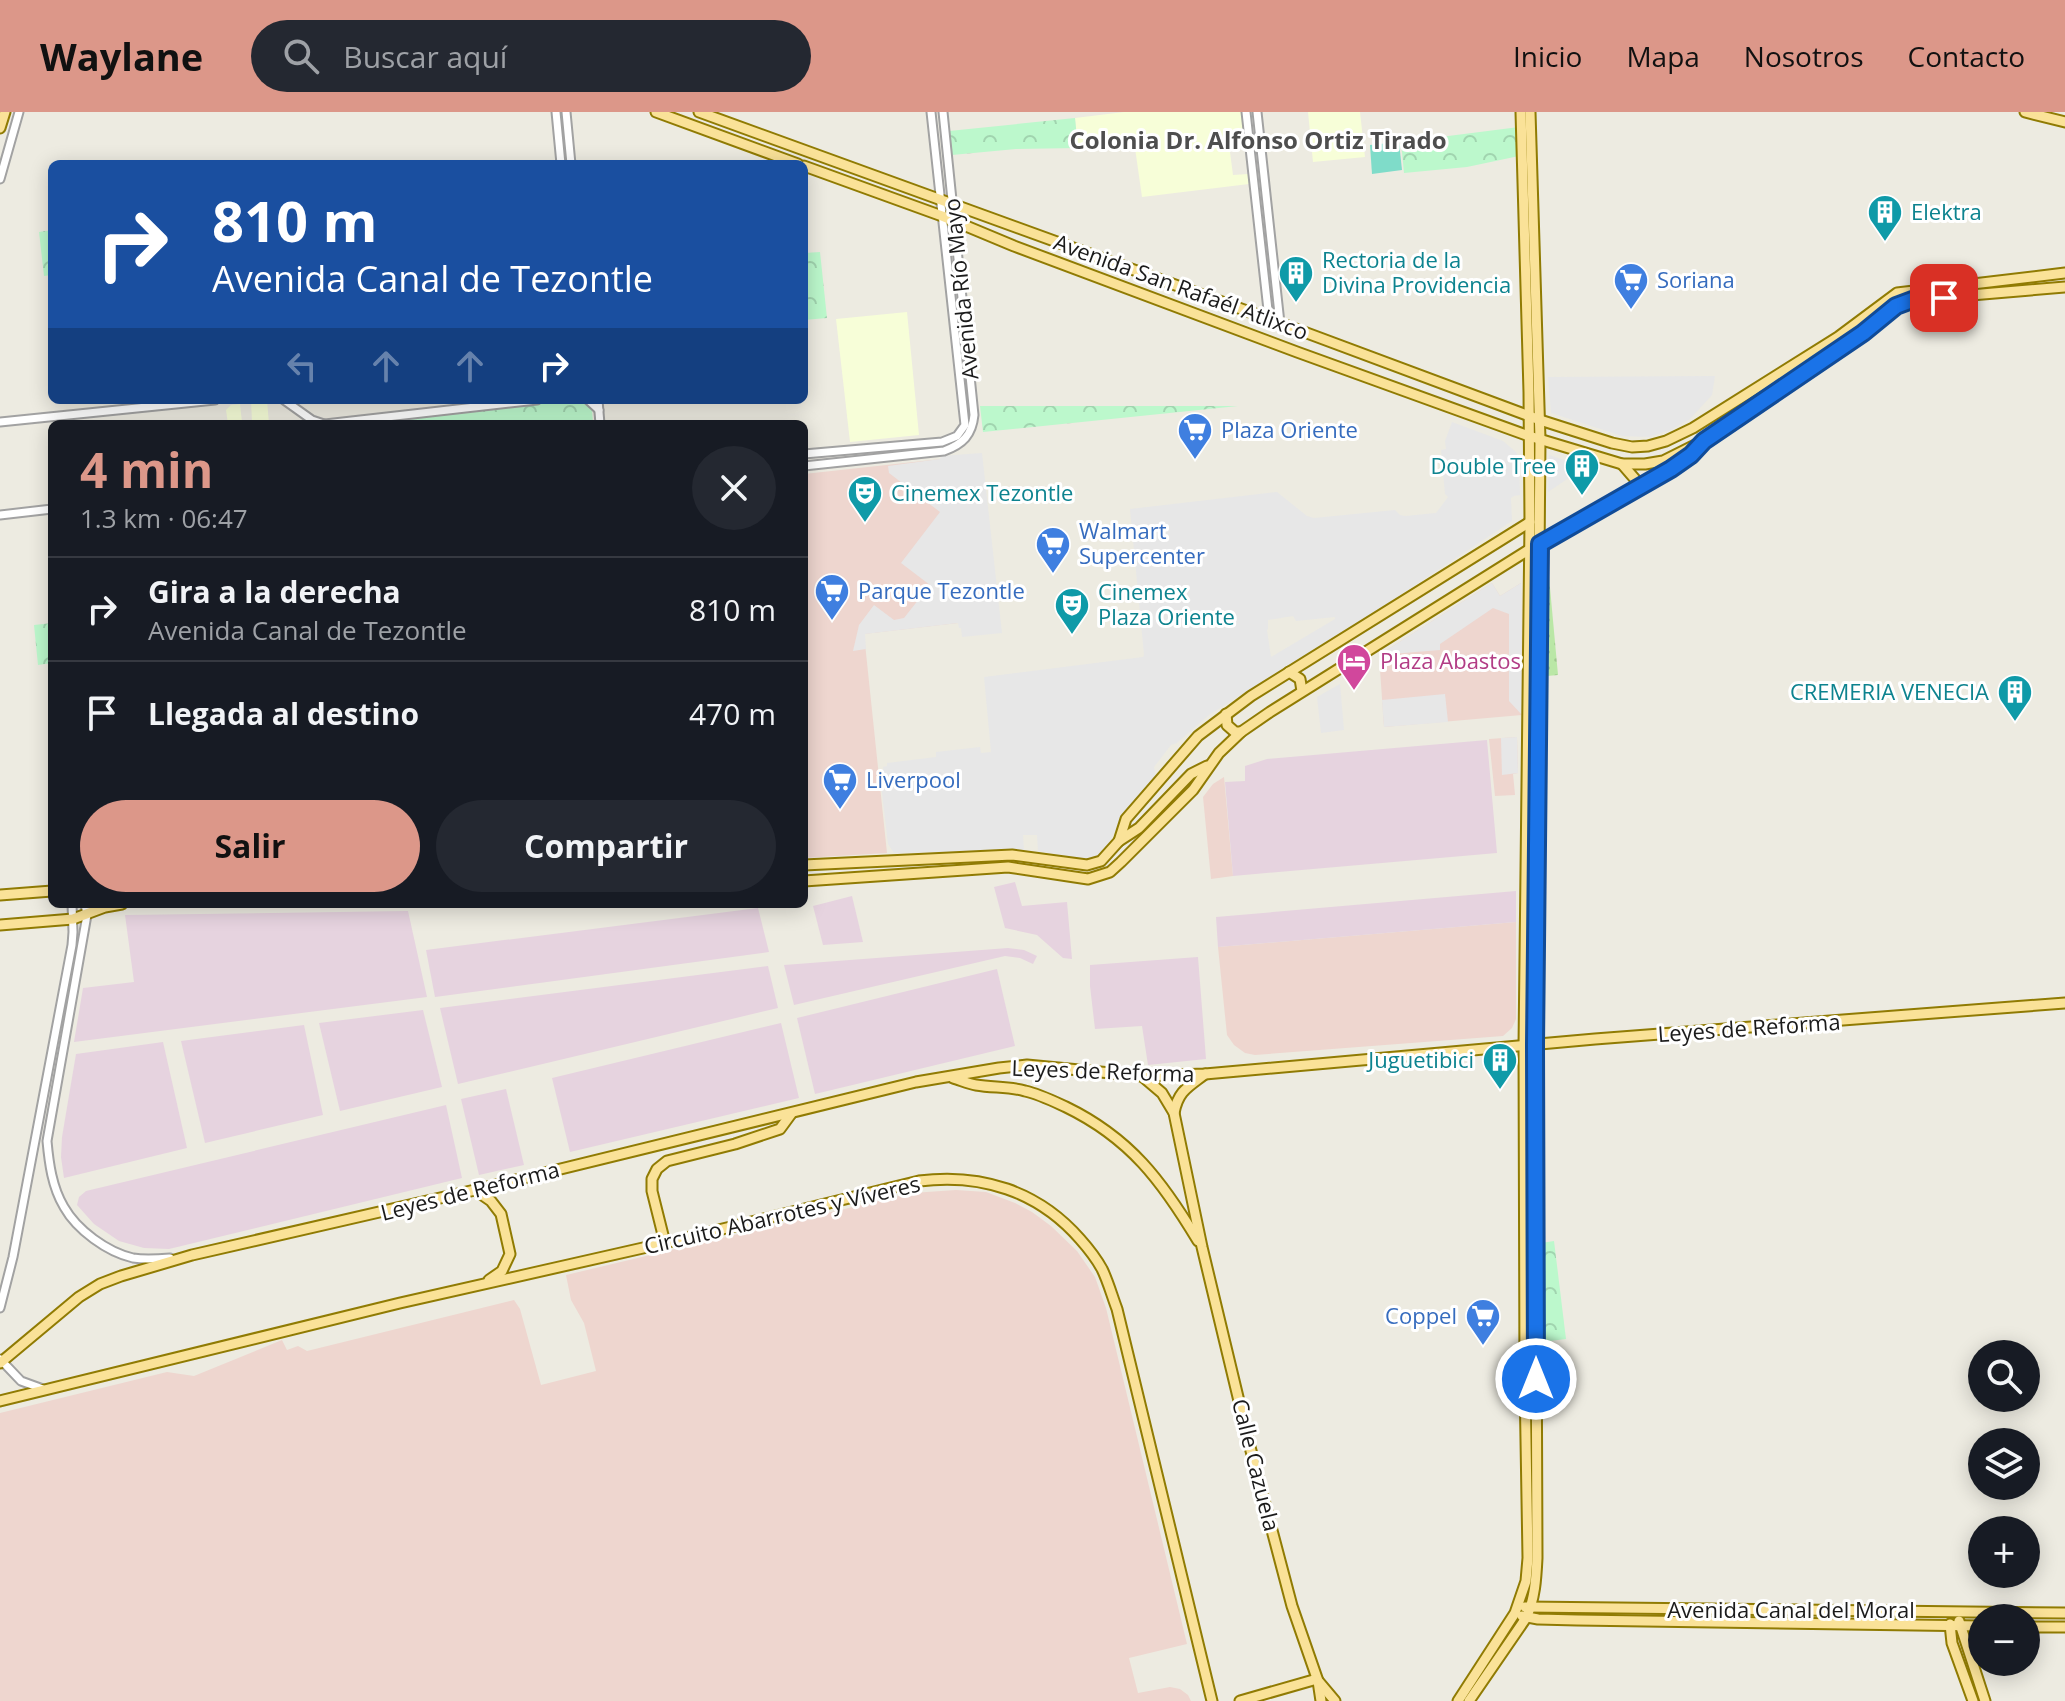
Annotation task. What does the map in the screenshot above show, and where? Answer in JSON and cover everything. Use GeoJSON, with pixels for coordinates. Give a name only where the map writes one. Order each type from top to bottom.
{"type":"FeatureCollection","features":[{"type":"Feature","properties":{"kind":"main road"},"geometry":{"type":"LineString","coordinates":[[0,128],[5,112]]}},
{"type":"Feature","properties":{"kind":"main road"},"geometry":{"type":"LineString","coordinates":[[656,112],[787,160]]}},
{"type":"Feature","properties":{"kind":"main road","name":"Avenida San Rafaél Atlixco"},"geometry":{"type":"LineString","coordinates":[[699,112],[1540,420],[1632,447],[1666,441],[1727,408],[1838,337],[1897,293],[2065,273]]}},
{"type":"Feature","properties":{"kind":"main road"},"geometry":{"type":"LineString","coordinates":[[1469,1701],[1516,1610],[1526,1581],[1528,1558],[1530,522],[1521,112]]}},
{"type":"Feature","properties":{"kind":"main road"},"geometry":{"type":"LineString","coordinates":[[1458,1701],[1528,1613],[1536,1581],[1529,1045],[1540,420],[1530,112]]}},
{"type":"Feature","properties":{"kind":"main road"},"geometry":{"type":"LineString","coordinates":[[2025,112],[2065,122]]}},
{"type":"Feature","properties":{"kind":"main road","name":"Avenida San Rafaél Atlixco"},"geometry":{"type":"LineString","coordinates":[[808,167],[1259,338],[1529,436],[1622,464],[1663,461],[1704,441]]}},
{"type":"Feature","properties":{"kind":"main road"},"geometry":{"type":"LineString","coordinates":[[808,881],[1008,867],[1075,878],[1098,877],[1110,872],[1193,790],[1219,753],[1241,732],[1530,549],[1691,455],[1704,441],[1904,302],[2065,287]]}},
{"type":"Feature","properties":{"kind":"main road"},"geometry":{"type":"LineString","coordinates":[[1622,464],[1641,486]]}},
{"type":"Feature","properties":{"kind":"main road"},"geometry":{"type":"LineString","coordinates":[[1119,841],[1126,819],[1158,780],[1198,736],[1226,714],[1530,522]]}},
{"type":"Feature","properties":{"kind":"main road"},"geometry":{"type":"LineString","coordinates":[[1434,582],[1446,587],[1449,596],[1446,601]]}},
{"type":"Feature","properties":{"kind":"main road"},"geometry":{"type":"LineString","coordinates":[[1369,623],[1369,636],[1374,641],[1382,641]]}},
{"type":"Feature","properties":{"kind":"main road"},"geometry":{"type":"LineString","coordinates":[[1289,672],[1300,679],[1302,691]]}},
{"type":"Feature","properties":{"kind":"main road"},"geometry":{"type":"LineString","coordinates":[[1226,714],[1227,725],[1235,732],[1241,732]]}},
{"type":"Feature","properties":{"kind":"main road"},"geometry":{"type":"LineString","coordinates":[[808,865],[1012,855],[1087,865],[1101,861],[1119,841],[1139,828],[1191,774],[1210,765]]}},
{"type":"Feature","properties":{"kind":"main road"},"geometry":{"type":"LineString","coordinates":[[0,895],[48,891]]}},
{"type":"Feature","properties":{"kind":"main road"},"geometry":{"type":"LineString","coordinates":[[0,925],[73,919],[103,908]]}},
{"type":"Feature","properties":{"kind":"main road","name":"Leyes de Reforma"},"geometry":{"type":"LineString","coordinates":[[1,1361],[79,1297],[100,1284],[192,1255],[475,1190],[916,1082],[1027,1065],[1142,1076],[1205,1074],[2065,1003]]}},
{"type":"Feature","properties":{"kind":"main road"},"geometry":{"type":"LineString","coordinates":[[1174,1113],[1181,1094],[1205,1074]]}},
{"type":"Feature","properties":{"kind":"main road","name":"Calle Cazuela"},"geometry":{"type":"LineString","coordinates":[[1142,1076],[1162,1093],[1174,1113],[1247,1437],[1292,1606],[1318,1680],[1320,1698]]}},
{"type":"Feature","properties":{"kind":"main road","name":"Calle Cazuela"},"geometry":{"type":"LineString","coordinates":[[948,1077],[976,1085],[1027,1091],[1103,1128],[1144,1163],[1163,1186],[1202,1247]]}},
{"type":"Feature","properties":{"kind":"main road"},"geometry":{"type":"LineString","coordinates":[[665,1243],[652,1191],[652,1179],[657,1169],[667,1161],[780,1129],[791,1114]]}},
{"type":"Feature","properties":{"kind":"main road","name":"Circuito Abarrotes y Víveres"},"geometry":{"type":"LineString","coordinates":[[0,1401],[904,1185],[945,1178],[971,1179],[997,1185],[1025,1196],[1070,1228],[1102,1270],[1117,1309],[1212,1701]]}},
{"type":"Feature","properties":{"kind":"main road"},"geometry":{"type":"LineString","coordinates":[[475,1190],[491,1201],[501,1214],[510,1254],[502,1271],[485,1283]]}},
{"type":"Feature","properties":{"kind":"main road","name":"Avenida Canal del Moral"},"geometry":{"type":"LineString","coordinates":[[1528,1613],[1834,1609],[2065,1613]]}},
{"type":"Feature","properties":{"kind":"main road","name":"Avenida Canal del Moral"},"geometry":{"type":"LineString","coordinates":[[1516,1610],[1551,1620],[1968,1626]]}},
{"type":"Feature","properties":{"kind":"main road"},"geometry":{"type":"LineString","coordinates":[[1954,1613],[1952,1643],[1973,1701]]}},
{"type":"Feature","properties":{"kind":"main road"},"geometry":{"type":"LineString","coordinates":[[1955,1626],[1985,1701]]}},
{"type":"Feature","properties":{"kind":"main road"},"geometry":{"type":"LineString","coordinates":[[2040,1627],[2065,1627]]}},
{"type":"Feature","properties":{"kind":"main road"},"geometry":{"type":"LineString","coordinates":[[1240,1701],[1318,1680]]}},
{"type":"Feature","properties":{"kind":"main road","name":"Calle Cazuela"},"geometry":{"type":"LineString","coordinates":[[1318,1680],[1335,1701]]}},
{"type":"Feature","properties":{"kind":"street"},"geometry":{"type":"LineString","coordinates":[[0,179],[19,112]]}},
{"type":"Feature","properties":{"kind":"street"},"geometry":{"type":"LineString","coordinates":[[556,112],[561,160]]}},
{"type":"Feature","properties":{"kind":"street"},"geometry":{"type":"LineString","coordinates":[[566,112],[571,160]]}},
{"type":"Feature","properties":{"kind":"street","name":"Avenida Río Mayo"},"geometry":{"type":"LineString","coordinates":[[808,454],[942,442],[962,432],[965,425],[931,112]]}},
{"type":"Feature","properties":{"kind":"street","name":"Avenida Río Mayo"},"geometry":{"type":"LineString","coordinates":[[808,466],[944,451],[970,434],[974,415],[943,112]]}},
{"type":"Feature","properties":{"kind":"street"},"geometry":{"type":"LineString","coordinates":[[1246,112],[1269,319]]}},
{"type":"Feature","properties":{"kind":"street"},"geometry":{"type":"LineString","coordinates":[[1257,112],[1280,323]]}},
{"type":"Feature","properties":{"kind":"street"},"geometry":{"type":"LineString","coordinates":[[0,422],[176,404]]}},
{"type":"Feature","properties":{"kind":"street"},"geometry":{"type":"LineString","coordinates":[[290,404],[312,420]]}},
{"type":"Feature","properties":{"kind":"street"},"geometry":{"type":"LineString","coordinates":[[360,420],[502,404]]}},
{"type":"Feature","properties":{"kind":"street"},"geometry":{"type":"LineString","coordinates":[[592,404],[599,410]]}},
{"type":"Feature","properties":{"kind":"street"},"geometry":{"type":"LineString","coordinates":[[598,404],[600,420]]}},
{"type":"Feature","properties":{"kind":"street"},"geometry":{"type":"LineString","coordinates":[[0,515],[48,509]]}},
{"type":"Feature","properties":{"kind":"street"},"geometry":{"type":"LineString","coordinates":[[0,1308],[13,1257],[72,945],[72,908]]}},
{"type":"Feature","properties":{"kind":"street"},"geometry":{"type":"LineString","coordinates":[[86,908],[87,915],[47,1141],[56,1190],[64,1208],[80,1227],[108,1248],[132,1258],[156,1260],[192,1255]]}},
{"type":"Feature","properties":{"kind":"street"},"geometry":{"type":"LineString","coordinates":[[1,1361],[21,1381],[44,1390]]}},
{"type":"Feature","properties":{"kind":"shaded area"},"geometry":{"type":"Polygon","coordinates":[[[1124,112],[1242,112],[1245,135],[1228,137],[1233,175],[1248,174],[1249,184],[1142,197],[1134,141],[1078,148],[1075,118],[1124,112]]]}},
{"type":"Feature","properties":{"kind":"shaded area"},"geometry":{"type":"Polygon","coordinates":[[[1308,112],[1360,112],[1365,157],[1313,162],[1308,112]]]}},
{"type":"Feature","properties":{"kind":"shaded area"},"geometry":{"type":"Polygon","coordinates":[[[1399,142],[1402,170],[1372,174],[1370,145],[1399,142]]]}},
{"type":"Feature","properties":{"kind":"shaded area"},"geometry":{"type":"Polygon","coordinates":[[[907,312],[919,435],[850,442],[836,319],[907,312]]]}},
{"type":"Feature","properties":{"kind":"shaded area"},"geometry":{"type":"Polygon","coordinates":[[[1715,376],[1712,395],[1690,419],[1671,430],[1649,437],[1622,436],[1551,413],[1548,377],[1715,376]]]}},
{"type":"Feature","properties":{"kind":"shaded area"},"geometry":{"type":"Polygon","coordinates":[[[240,404],[242,420],[227,420],[226,410],[231,405],[240,404]]]}},
{"type":"Feature","properties":{"kind":"shaded area"},"geometry":{"type":"Polygon","coordinates":[[[251,404],[267,404],[269,420],[252,420],[251,404]]]}},
{"type":"Feature","properties":{"kind":"shaded area"},"geometry":{"type":"Polygon","coordinates":[[[1452,422],[1503,441],[1516,452],[1519,458],[1520,495],[1511,498],[1512,521],[1209,715],[1171,745],[1154,767],[1156,777],[1121,816],[1105,849],[1098,855],[1085,859],[1038,851],[1037,835],[1023,835],[1024,851],[894,853],[888,844],[880,776],[884,775],[883,767],[887,763],[936,757],[936,752],[980,747],[981,753],[991,752],[984,677],[1143,657],[1130,509],[1277,492],[1314,518],[1395,510],[1405,516],[1436,513],[1448,497],[1445,494],[1441,450],[1446,449],[1445,441],[1452,422]],[[1293,616],[1268,620],[1271,657],[1335,617],[1296,621],[1293,616]]]}},
{"type":"Feature","properties":{"kind":"shaded area"},"geometry":{"type":"Polygon","coordinates":[[[982,453],[1002,633],[962,637],[958,623],[865,634],[866,649],[853,651],[859,625],[874,605],[894,620],[904,618],[930,585],[901,563],[940,512],[889,473],[888,466],[940,459],[941,456],[982,453]]]}},
{"type":"Feature","properties":{"kind":"shaded area"},"geometry":{"type":"Polygon","coordinates":[[[1549,455],[1585,467],[1548,492],[1549,455]]]}},
{"type":"Feature","properties":{"kind":"shaded area","name":"Parque Tezontle"},"geometry":{"type":"Polygon","coordinates":[[[941,459],[958,623],[864,634],[887,853],[808,858],[808,474],[941,459]]]}},
{"type":"Feature","properties":{"kind":"shaded area"},"geometry":{"type":"Polygon","coordinates":[[[1492,583],[1500,596],[1521,583],[1522,715],[1384,727],[1379,655],[1492,583]]]}},
{"type":"Feature","properties":{"kind":"shaded area"},"geometry":{"type":"Polygon","coordinates":[[[1492,583],[1500,596],[1521,583],[1522,715],[1509,701],[1509,614],[1493,608],[1440,644],[1440,650],[1379,655],[1492,583]]]}},
{"type":"Feature","properties":{"kind":"shaded area"},"geometry":{"type":"Polygon","coordinates":[[[1340,684],[1344,730],[1321,733],[1317,697],[1340,684]]]}},
{"type":"Feature","properties":{"kind":"shaded area"},"geometry":{"type":"Polygon","coordinates":[[[1445,694],[1448,722],[1384,727],[1382,700],[1445,694]]]}},
{"type":"Feature","properties":{"kind":"shaded area"},"geometry":{"type":"Polygon","coordinates":[[[1517,737],[1518,773],[1513,774],[1515,795],[1495,796],[1489,739],[1517,737]]]}},
{"type":"Feature","properties":{"kind":"shaded area"},"geometry":{"type":"Polygon","coordinates":[[[1517,737],[1518,773],[1502,775],[1501,738],[1517,737]]]}},
{"type":"Feature","properties":{"kind":"shaded area"},"geometry":{"type":"Polygon","coordinates":[[[1487,740],[1497,853],[1233,876],[1225,782],[1245,781],[1245,766],[1267,759],[1487,740]]]}},
{"type":"Feature","properties":{"kind":"shaded area"},"geometry":{"type":"Polygon","coordinates":[[[1224,777],[1233,876],[1211,879],[1203,797],[1213,784],[1224,777]]]}},
{"type":"Feature","properties":{"kind":"shaded area"},"geometry":{"type":"Polygon","coordinates":[[[1015,882],[1022,906],[1067,902],[1072,959],[1063,958],[1037,935],[1005,928],[994,887],[1015,882]]]}},
{"type":"Feature","properties":{"kind":"shaded area"},"geometry":{"type":"Polygon","coordinates":[[[1516,891],[1516,922],[1218,947],[1216,917],[1516,891]]]}},
{"type":"Feature","properties":{"kind":"shaded area"},"geometry":{"type":"Polygon","coordinates":[[[852,896],[863,942],[823,945],[813,906],[852,896]]]}},
{"type":"Feature","properties":{"kind":"shaded area"},"geometry":{"type":"Polygon","coordinates":[[[758,908],[769,952],[435,997],[426,950],[758,908]]]}},
{"type":"Feature","properties":{"kind":"shaded area"},"geometry":{"type":"Polygon","coordinates":[[[408,911],[427,997],[74,1042],[83,988],[134,982],[125,915],[408,911]]]}},
{"type":"Feature","properties":{"kind":"shaded area"},"geometry":{"type":"Polygon","coordinates":[[[1516,922],[1516,1019],[1503,1036],[1255,1055],[1245,1053],[1227,1035],[1218,947],[1516,922]]]}},
{"type":"Feature","properties":{"kind":"shaded area"},"geometry":{"type":"Polygon","coordinates":[[[1008,948],[1037,956],[1033,964],[1005,956],[794,1005],[784,965],[1008,948]]]}},
{"type":"Feature","properties":{"kind":"shaded area"},"geometry":{"type":"Polygon","coordinates":[[[1198,957],[1206,1059],[1148,1065],[1142,1026],[1095,1029],[1090,965],[1198,957]]]}},
{"type":"Feature","properties":{"kind":"shaded area"},"geometry":{"type":"Polygon","coordinates":[[[768,966],[778,1008],[458,1084],[440,1008],[768,966]]]}},
{"type":"Feature","properties":{"kind":"shaded area"},"geometry":{"type":"Polygon","coordinates":[[[997,969],[1015,1046],[815,1094],[797,1018],[997,969]]]}},
{"type":"Feature","properties":{"kind":"shaded area"},"geometry":{"type":"Polygon","coordinates":[[[423,1010],[442,1087],[340,1111],[319,1023],[423,1010]]]}},
{"type":"Feature","properties":{"kind":"shaded area"},"geometry":{"type":"Polygon","coordinates":[[[781,1023],[799,1098],[570,1152],[552,1078],[781,1023]]]}},
{"type":"Feature","properties":{"kind":"shaded area"},"geometry":{"type":"Polygon","coordinates":[[[304,1025],[323,1115],[205,1143],[181,1041],[304,1025]]]}},
{"type":"Feature","properties":{"kind":"shaded area"},"geometry":{"type":"Polygon","coordinates":[[[163,1042],[187,1148],[64,1178],[62,1137],[76,1054],[163,1042]]]}},
{"type":"Feature","properties":{"kind":"shaded area"},"geometry":{"type":"Polygon","coordinates":[[[506,1089],[524,1165],[479,1175],[461,1099],[506,1089]]]}},
{"type":"Feature","properties":{"kind":"shaded area"},"geometry":{"type":"Polygon","coordinates":[[[446,1105],[462,1178],[169,1249],[144,1248],[119,1241],[94,1224],[77,1205],[79,1197],[86,1191],[446,1105]]]}},
{"type":"Feature","properties":{"kind":"shaded area"},"geometry":{"type":"Polygon","coordinates":[[[956,1190],[986,1192],[1032,1212],[1077,1251],[1095,1277],[1106,1308],[1187,1644],[1129,1658],[1138,1693],[1170,1687],[1180,1689],[1191,1701],[0,1701],[0,1413],[167,1372],[194,1376],[282,1340],[287,1350],[298,1346],[307,1351],[514,1300],[520,1309],[541,1385],[596,1371],[584,1323],[571,1300],[566,1275],[912,1193],[956,1190]]]}},
{"type":"Feature","properties":{"kind":"green space"},"geometry":{"type":"Polygon","coordinates":[[[1075,118],[1078,148],[1016,149],[952,155],[949,131],[1075,118]]]}},
{"type":"Feature","properties":{"kind":"green space"},"geometry":{"type":"Polygon","coordinates":[[[1519,127],[1519,156],[1467,167],[1404,173],[1401,142],[1519,127]]]}},
{"type":"Feature","properties":{"kind":"green space"},"geometry":{"type":"Polygon","coordinates":[[[48,231],[48,276],[44,276],[39,232],[48,231]]]}},
{"type":"Feature","properties":{"kind":"green space"},"geometry":{"type":"Polygon","coordinates":[[[820,252],[827,318],[808,320],[808,253],[820,252]]]}},
{"type":"Feature","properties":{"kind":"green space"},"geometry":{"type":"Polygon","coordinates":[[[529,404],[586,404],[592,409],[593,420],[399,420],[529,404]]]}},
{"type":"Feature","properties":{"kind":"green space"},"geometry":{"type":"Polygon","coordinates":[[[980,406],[1238,406],[983,432],[980,406]]]}},
{"type":"Feature","properties":{"kind":"green space"},"geometry":{"type":"Polygon","coordinates":[[[1547,555],[1558,675],[1547,676],[1543,556],[1547,555]]]}},
{"type":"Feature","properties":{"kind":"green space"},"geometry":{"type":"Polygon","coordinates":[[[48,623],[48,664],[38,665],[34,625],[48,623]]]}},
{"type":"Feature","properties":{"kind":"green space"},"geometry":{"type":"Polygon","coordinates":[[[1554,1241],[1566,1339],[1542,1342],[1541,1243],[1554,1241]]]}},
{"type":"Feature","properties":{"kind":"place","name":"Elektra"},"geometry":{"type":"Point","coordinates":[1885,243]}},
{"type":"Feature","properties":{"kind":"place","name":"Rectoria de la Divina Providencia"},"geometry":{"type":"Point","coordinates":[1296,304]}},
{"type":"Feature","properties":{"kind":"place","name":"Soriana"},"geometry":{"type":"Point","coordinates":[1631,311]}},
{"type":"Feature","properties":{"kind":"place","name":"Plaza Oriente"},"geometry":{"type":"Point","coordinates":[1195,461]}},
{"type":"Feature","properties":{"kind":"place","name":"Double Tree"},"geometry":{"type":"Point","coordinates":[1582,497]}},
{"type":"Feature","properties":{"kind":"place","name":"Cinemex Tezontle"},"geometry":{"type":"Point","coordinates":[865,524]}},
{"type":"Feature","properties":{"kind":"place","name":"Walmart Supercenter"},"geometry":{"type":"Point","coordinates":[1053,575]}},
{"type":"Feature","properties":{"kind":"place","name":"Parque Tezontle"},"geometry":{"type":"Point","coordinates":[832,622]}},
{"type":"Feature","properties":{"kind":"place","name":"Cinemex Plaza Oriente"},"geometry":{"type":"Point","coordinates":[1072,636]}},
{"type":"Feature","properties":{"kind":"place","name":"Plaza Abastos"},"geometry":{"type":"Point","coordinates":[1354,692]}},
{"type":"Feature","properties":{"kind":"place","name":"CREMERIA VENECIA"},"geometry":{"type":"Point","coordinates":[2015,723]}},
{"type":"Feature","properties":{"kind":"place","name":"Liverpool"},"geometry":{"type":"Point","coordinates":[840,811]}},
{"type":"Feature","properties":{"kind":"place","name":"Juguetibici"},"geometry":{"type":"Point","coordinates":[1500,1091]}},
{"type":"Feature","properties":{"kind":"place","name":"Coppel"},"geometry":{"type":"Point","coordinates":[1483,1347]}},
{"type":"Feature","properties":{"kind":"district","name":"Colonia Dr. Alfonso Ortiz Tirado"},"geometry":{"type":"Point","coordinates":[1258,141]}},
{"type":"Feature","properties":{"kind":"route"},"geometry":{"type":"LineString","coordinates":[[1536,1379],[1535,1045],[1540,544],[1671,469],[1704,441],[1863,333],[1896,306],[1912,300],[1944,298]]}}]}
